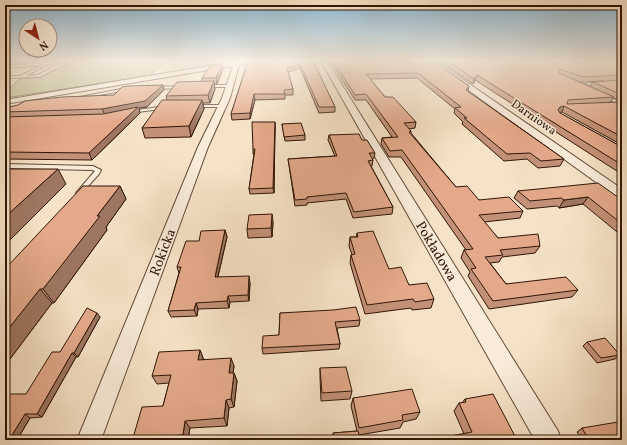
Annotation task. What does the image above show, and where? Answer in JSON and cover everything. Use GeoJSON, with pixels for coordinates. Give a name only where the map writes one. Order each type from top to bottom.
{"type":"FeatureCollection","features":[{"type":"Feature","properties":{"kind":"street"},"geometry":{"type":"LineString","coordinates":[[5,102],[127,82]]}},
{"type":"Feature","properties":{"kind":"street","name":"Rokicka"},"geometry":{"type":"LineString","coordinates":[[88,440],[203,147],[223,106],[231,82]]}},
{"type":"Feature","properties":{"kind":"street","name":"Pokładowa"},"geometry":{"type":"LineString","coordinates":[[336,82],[549,440]]}},
{"type":"Feature","properties":{"kind":"street","name":"Darniowa"},"geometry":{"type":"LineString","coordinates":[[461,82],[622,194]]}},
{"type":"Feature","properties":{"kind":"lane"},"geometry":{"type":"LineString","coordinates":[[571,82],[592,91]]}},
{"type":"Feature","properties":{"kind":"lane"},"geometry":{"type":"LineString","coordinates":[[578,85],[607,83]]}},
{"type":"Feature","properties":{"kind":"lane"},"geometry":{"type":"LineString","coordinates":[[200,87],[230,86]]}},
{"type":"Feature","properties":{"kind":"lane"},"geometry":{"type":"LineString","coordinates":[[146,88],[184,87]]}},
{"type":"Feature","properties":{"kind":"lane"},"geometry":{"type":"LineString","coordinates":[[71,99],[131,88]]}},
{"type":"Feature","properties":{"kind":"lane"},"geometry":{"type":"LineString","coordinates":[[599,94],[620,103],[610,105]]}},
{"type":"Feature","properties":{"kind":"lane"},"geometry":{"type":"LineString","coordinates":[[192,106],[223,106]]}},
{"type":"Feature","properties":{"kind":"lane"},"geometry":{"type":"LineString","coordinates":[[127,113],[168,107]]}},
{"type":"Feature","properties":{"kind":"lane"},"geometry":{"type":"LineString","coordinates":[[5,166],[93,168],[98,170],[75,198]]}},
{"type":"Feature","properties":{"kind":"green space"},"geometry":{"type":"Polygon","coordinates":[[[16,82],[111,82],[5,98],[5,93],[16,82]]]}},
{"type":"Feature","properties":{"kind":"building"},"geometry":{"type":"Polygon","coordinates":[[[177,82],[214,82],[208,95],[166,96],[177,82]]]}},
{"type":"Feature","properties":{"kind":"building"},"geometry":{"type":"Polygon","coordinates":[[[241,82],[291,82],[293,89],[284,90],[285,94],[254,94],[250,113],[231,114],[241,82]]]}},
{"type":"Feature","properties":{"kind":"building"},"geometry":{"type":"Polygon","coordinates":[[[308,82],[323,82],[335,107],[319,107],[308,82]]]}},
{"type":"Feature","properties":{"kind":"building"},"geometry":{"type":"Polygon","coordinates":[[[346,82],[372,82],[385,97],[393,97],[416,122],[404,123],[411,131],[409,132],[456,187],[467,186],[479,200],[509,197],[523,211],[479,215],[498,238],[538,234],[540,246],[500,250],[503,255],[485,257],[506,284],[566,277],[578,290],[493,301],[471,269],[476,268],[464,250],[473,249],[402,150],[390,151],[382,138],[398,137],[366,94],[355,95],[346,82]]]}},
{"type":"Feature","properties":{"kind":"building"},"geometry":{"type":"Polygon","coordinates":[[[429,82],[463,82],[469,86],[466,90],[564,159],[541,161],[530,153],[507,154],[464,118],[467,118],[455,108],[461,107],[429,82]]]}},
{"type":"Feature","properties":{"kind":"building"},"geometry":{"type":"Polygon","coordinates":[[[488,82],[579,82],[614,97],[568,100],[567,104],[622,101],[622,137],[564,106],[560,107],[558,110],[560,113],[622,147],[622,165],[488,82]]]}},
{"type":"Feature","properties":{"kind":"building"},"geometry":{"type":"Polygon","coordinates":[[[593,82],[622,82],[622,95],[593,82]]]}},
{"type":"Feature","properties":{"kind":"building"},"geometry":{"type":"Polygon","coordinates":[[[163,85],[145,101],[102,109],[5,112],[5,108],[18,105],[25,101],[62,97],[114,95],[122,87],[163,85]]]}},
{"type":"Feature","properties":{"kind":"building"},"geometry":{"type":"Polygon","coordinates":[[[162,100],[202,100],[189,126],[142,128],[162,100]]]}},
{"type":"Feature","properties":{"kind":"building"},"geometry":{"type":"Polygon","coordinates":[[[138,107],[89,153],[5,152],[5,117],[103,114],[138,107]]]}},
{"type":"Feature","properties":{"kind":"building"},"geometry":{"type":"Polygon","coordinates":[[[252,122],[275,122],[273,188],[249,189],[255,149],[253,149],[252,122]]]}},
{"type":"Feature","properties":{"kind":"building"},"geometry":{"type":"Polygon","coordinates":[[[301,123],[305,135],[284,137],[282,124],[301,123]]]}},
{"type":"Feature","properties":{"kind":"building"},"geometry":{"type":"Polygon","coordinates":[[[359,134],[362,140],[367,140],[375,153],[369,153],[373,160],[368,161],[393,207],[354,212],[346,193],[307,197],[307,199],[295,200],[288,159],[337,156],[329,135],[359,134]]]}},
{"type":"Feature","properties":{"kind":"building"},"geometry":{"type":"Polygon","coordinates":[[[5,169],[58,169],[5,217],[5,169]]]}},
{"type":"Feature","properties":{"kind":"building"},"geometry":{"type":"Polygon","coordinates":[[[598,183],[622,200],[622,224],[588,197],[564,200],[561,198],[530,201],[518,191],[598,183]]]}},
{"type":"Feature","properties":{"kind":"building"},"geometry":{"type":"Polygon","coordinates":[[[83,186],[120,186],[97,216],[100,216],[43,289],[40,289],[5,333],[5,269],[83,186]]]}},
{"type":"Feature","properties":{"kind":"building"},"geometry":{"type":"Polygon","coordinates":[[[272,214],[271,228],[247,229],[249,215],[272,214]]]}},
{"type":"Feature","properties":{"kind":"building"},"geometry":{"type":"Polygon","coordinates":[[[225,230],[215,277],[249,276],[248,295],[228,296],[227,301],[196,303],[194,310],[168,311],[181,267],[177,267],[186,241],[199,241],[201,231],[225,230]]]}},
{"type":"Feature","properties":{"kind":"building"},"geometry":{"type":"Polygon","coordinates":[[[373,231],[389,269],[401,267],[409,285],[427,283],[434,299],[415,302],[413,299],[367,305],[351,255],[355,254],[350,237],[358,237],[357,233],[373,231]]]}},
{"type":"Feature","properties":{"kind":"building"},"geometry":{"type":"Polygon","coordinates":[[[356,307],[360,320],[335,322],[340,344],[262,348],[263,336],[279,335],[280,313],[356,307]]]}},
{"type":"Feature","properties":{"kind":"building"},"geometry":{"type":"Polygon","coordinates":[[[87,308],[97,313],[37,414],[25,414],[9,440],[5,440],[5,394],[26,394],[52,352],[60,352],[87,308]]]}},
{"type":"Feature","properties":{"kind":"building"},"geometry":{"type":"Polygon","coordinates":[[[605,338],[620,355],[601,358],[587,342],[605,338]]]}},
{"type":"Feature","properties":{"kind":"building"},"geometry":{"type":"Polygon","coordinates":[[[200,350],[198,360],[231,358],[229,373],[234,373],[231,399],[226,400],[224,418],[185,421],[183,435],[133,438],[142,407],[163,406],[171,375],[152,376],[159,352],[200,350]]]}},
{"type":"Feature","properties":{"kind":"building"},"geometry":{"type":"Polygon","coordinates":[[[346,367],[352,391],[322,393],[320,368],[346,367]]]}},
{"type":"Feature","properties":{"kind":"building"},"geometry":{"type":"Polygon","coordinates":[[[412,389],[420,412],[402,415],[403,420],[359,428],[353,398],[412,389]]]}},
{"type":"Feature","properties":{"kind":"building"},"geometry":{"type":"Polygon","coordinates":[[[493,394],[517,440],[452,440],[451,436],[472,432],[459,403],[466,402],[465,399],[493,394]]]}},
{"type":"Feature","properties":{"kind":"building"},"geometry":{"type":"Polygon","coordinates":[[[618,422],[622,427],[622,440],[589,440],[582,428],[618,422]]]}},
{"type":"Feature","properties":{"kind":"building"},"geometry":{"type":"Polygon","coordinates":[[[358,431],[361,440],[334,440],[333,433],[358,431]]]}}]}
